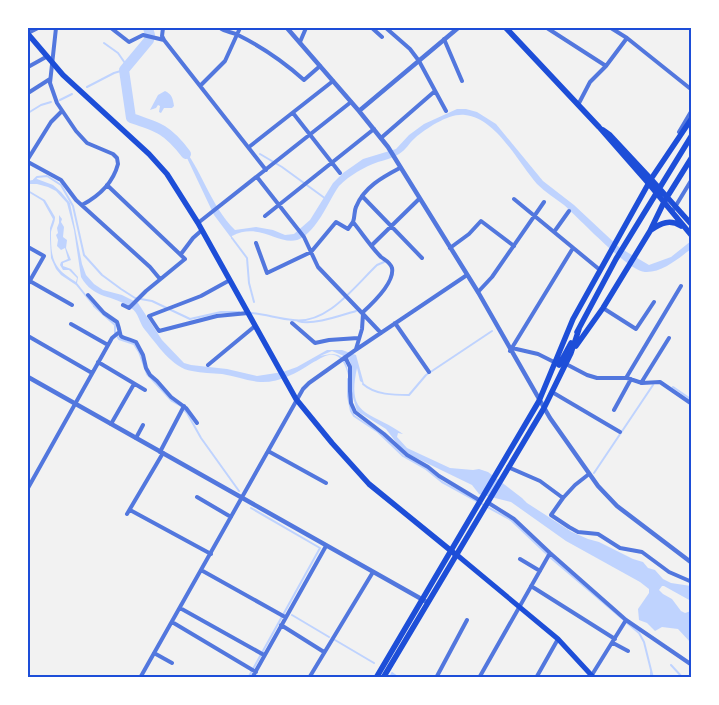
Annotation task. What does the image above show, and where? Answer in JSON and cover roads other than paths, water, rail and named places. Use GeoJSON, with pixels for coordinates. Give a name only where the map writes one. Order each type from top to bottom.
{"type":"FeatureCollection","features":[{"type":"Feature","properties":{"kind":"main road"},"geometry":{"type":"LineString","coordinates":[[510,29],[578,105],[650,182],[667,196],[692,225]]}},
{"type":"Feature","properties":{"kind":"main road"},"geometry":{"type":"LineString","coordinates":[[28,33],[51,63],[158,163],[176,186],[296,399],[332,443],[369,484],[558,639],[592,677]]}},
{"type":"Feature","properties":{"kind":"main road"},"geometry":{"type":"LineString","coordinates":[[549,381],[573,320],[600,270],[650,182],[692,118]]}},
{"type":"Feature","properties":{"kind":"main road"},"geometry":{"type":"LineString","coordinates":[[376,678],[539,401],[616,259],[692,136]]}},
{"type":"Feature","properties":{"kind":"main road"},"geometry":{"type":"LineString","coordinates":[[571,353],[603,308],[650,231],[667,196],[692,156]]}},
{"type":"Feature","properties":{"kind":"main road"},"geometry":{"type":"LineString","coordinates":[[650,182],[692,236]]}},
{"type":"Feature","properties":{"kind":"main road"},"geometry":{"type":"LineString","coordinates":[[650,231],[659,224],[668,222],[685,228]]}},
{"type":"Feature","properties":{"kind":"main road"},"geometry":{"type":"LineString","coordinates":[[383,678],[544,408],[571,353],[579,329]]}},
{"type":"Feature","properties":{"kind":"street"},"geometry":{"type":"LineString","coordinates":[[28,33],[38,28]]}},
{"type":"Feature","properties":{"kind":"street"},"geometry":{"type":"LineString","coordinates":[[56,28],[50,79],[53,93],[62,112],[87,143],[108,152],[116,158],[118,164],[107,185],[95,198],[82,204]]}},
{"type":"Feature","properties":{"kind":"street"},"geometry":{"type":"LineString","coordinates":[[112,28],[128,42],[145,36],[164,40]]}},
{"type":"Feature","properties":{"kind":"street"},"geometry":{"type":"LineString","coordinates":[[163,28],[164,40],[266,170]]}},
{"type":"Feature","properties":{"kind":"street"},"geometry":{"type":"LineString","coordinates":[[220,28],[237,34],[285,63],[304,80],[320,66]]}},
{"type":"Feature","properties":{"kind":"street"},"geometry":{"type":"LineString","coordinates":[[201,85],[225,61],[240,28]]}},
{"type":"Feature","properties":{"kind":"street"},"geometry":{"type":"LineString","coordinates":[[287,28],[359,111],[390,151],[478,292],[539,401],[589,474],[607,497],[617,506],[692,563]]}},
{"type":"Feature","properties":{"kind":"street"},"geometry":{"type":"LineString","coordinates":[[300,42],[306,28]]}},
{"type":"Feature","properties":{"kind":"street"},"geometry":{"type":"LineString","coordinates":[[372,28],[382,37]]}},
{"type":"Feature","properties":{"kind":"street"},"geometry":{"type":"LineString","coordinates":[[386,28],[410,49],[419,61],[446,111]]}},
{"type":"Feature","properties":{"kind":"street"},"geometry":{"type":"LineString","coordinates":[[359,111],[458,28]]}},
{"type":"Feature","properties":{"kind":"street"},"geometry":{"type":"LineString","coordinates":[[548,28],[606,66]]}},
{"type":"Feature","properties":{"kind":"street"},"geometry":{"type":"LineString","coordinates":[[611,28],[627,38],[692,90]]}},
{"type":"Feature","properties":{"kind":"street"},"geometry":{"type":"LineString","coordinates":[[619,33],[623,28]]}},
{"type":"Feature","properties":{"kind":"street"},"geometry":{"type":"LineString","coordinates":[[578,105],[590,82],[606,66],[627,38]]}},
{"type":"Feature","properties":{"kind":"street"},"geometry":{"type":"LineString","coordinates":[[444,39],[462,81]]}},
{"type":"Feature","properties":{"kind":"street"},"geometry":{"type":"LineString","coordinates":[[28,67],[46,57]]}},
{"type":"Feature","properties":{"kind":"street"},"geometry":{"type":"LineString","coordinates":[[28,93],[50,79]]}},
{"type":"Feature","properties":{"kind":"street"},"geometry":{"type":"LineString","coordinates":[[249,147],[333,81]]}},
{"type":"Feature","properties":{"kind":"street"},"geometry":{"type":"LineString","coordinates":[[381,138],[435,91]]}},
{"type":"Feature","properties":{"kind":"street"},"geometry":{"type":"LineString","coordinates":[[198,223],[351,102]]}},
{"type":"Feature","properties":{"kind":"street"},"geometry":{"type":"LineString","coordinates":[[666,156],[692,110]]}},
{"type":"Feature","properties":{"kind":"street"},"geometry":{"type":"LineString","coordinates":[[62,112],[51,122],[28,160],[61,180],[73,197],[150,267],[160,280]]}},
{"type":"Feature","properties":{"kind":"street"},"geometry":{"type":"LineString","coordinates":[[293,113],[340,173]]}},
{"type":"Feature","properties":{"kind":"street"},"geometry":{"type":"LineString","coordinates":[[264,216],[374,129]]}},
{"type":"Feature","properties":{"kind":"street"},"geometry":{"type":"LineString","coordinates":[[256,243],[267,274],[311,252],[336,222],[348,229],[353,222],[356,208],[362,196],[378,181],[400,168]]}},
{"type":"Feature","properties":{"kind":"street"},"geometry":{"type":"LineString","coordinates":[[257,177],[304,237],[318,267],[381,333]]}},
{"type":"Feature","properties":{"kind":"street"},"geometry":{"type":"LineString","coordinates":[[672,212],[692,179]]}},
{"type":"Feature","properties":{"kind":"street"},"geometry":{"type":"LineString","coordinates":[[107,185],[185,259],[130,307],[123,305]]}},
{"type":"Feature","properties":{"kind":"street"},"geometry":{"type":"LineString","coordinates":[[362,196],[422,258]]}},
{"type":"Feature","properties":{"kind":"street"},"geometry":{"type":"LineString","coordinates":[[372,245],[419,199]]}},
{"type":"Feature","properties":{"kind":"street"},"geometry":{"type":"LineString","coordinates":[[514,199],[600,270]]}},
{"type":"Feature","properties":{"kind":"street"},"geometry":{"type":"LineString","coordinates":[[478,292],[492,277],[544,202]]}},
{"type":"Feature","properties":{"kind":"street"},"geometry":{"type":"LineString","coordinates":[[554,232],[569,211]]}},
{"type":"Feature","properties":{"kind":"street"},"geometry":{"type":"LineString","coordinates":[[450,248],[469,234],[481,221],[514,246]]}},
{"type":"Feature","properties":{"kind":"street"},"geometry":{"type":"LineString","coordinates":[[353,222],[379,255],[390,263],[392,270],[385,288],[362,314],[362,329],[355,350]]}},
{"type":"Feature","properties":{"kind":"street"},"geometry":{"type":"LineString","coordinates":[[181,254],[193,238],[202,230]]}},
{"type":"Feature","properties":{"kind":"street"},"geometry":{"type":"LineString","coordinates":[[28,247],[44,256],[28,282],[72,305]]}},
{"type":"Feature","properties":{"kind":"street"},"geometry":{"type":"LineString","coordinates":[[511,349],[573,248]]}},
{"type":"Feature","properties":{"kind":"street"},"geometry":{"type":"LineString","coordinates":[[140,678],[232,517],[296,399],[309,383],[467,275]]}},
{"type":"Feature","properties":{"kind":"street"},"geometry":{"type":"LineString","coordinates":[[230,280],[201,296],[149,316],[159,331],[217,316],[248,313]]}},
{"type":"Feature","properties":{"kind":"street"},"geometry":{"type":"LineString","coordinates":[[614,410],[628,379],[681,286]]}},
{"type":"Feature","properties":{"kind":"street"},"geometry":{"type":"LineString","coordinates":[[88,295],[104,313],[116,322],[118,333],[124,339],[136,342],[150,376],[157,380],[171,397],[184,406],[196,423]]}},
{"type":"Feature","properties":{"kind":"street"},"geometry":{"type":"LineString","coordinates":[[603,308],[636,329],[654,302]]}},
{"type":"Feature","properties":{"kind":"street"},"geometry":{"type":"LineString","coordinates":[[292,323],[315,343],[358,338]]}},
{"type":"Feature","properties":{"kind":"street"},"geometry":{"type":"LineString","coordinates":[[395,323],[429,372]]}},
{"type":"Feature","properties":{"kind":"street"},"geometry":{"type":"LineString","coordinates":[[71,324],[108,345]]}},
{"type":"Feature","properties":{"kind":"street"},"geometry":{"type":"LineString","coordinates":[[208,365],[255,326]]}},
{"type":"Feature","properties":{"kind":"street"},"geometry":{"type":"LineString","coordinates":[[28,488],[98,362],[114,335],[118,333]]}},
{"type":"Feature","properties":{"kind":"street"},"geometry":{"type":"LineString","coordinates":[[28,336],[92,373]]}},
{"type":"Feature","properties":{"kind":"street"},"geometry":{"type":"LineString","coordinates":[[641,383],[669,338]]}},
{"type":"Feature","properties":{"kind":"street"},"geometry":{"type":"LineString","coordinates":[[511,349],[538,354],[556,363]]}},
{"type":"Feature","properties":{"kind":"street"},"geometry":{"type":"LineString","coordinates":[[345,357],[350,367],[351,403],[355,412],[384,434],[407,455],[439,476],[481,498]]}},
{"type":"Feature","properties":{"kind":"street"},"geometry":{"type":"LineString","coordinates":[[98,362],[145,390]]}},
{"type":"Feature","properties":{"kind":"street"},"geometry":{"type":"LineString","coordinates":[[566,364],[587,376],[597,378],[628,379],[641,383],[660,382],[692,404]]}},
{"type":"Feature","properties":{"kind":"street"},"geometry":{"type":"LineString","coordinates":[[28,378],[429,602]]}},
{"type":"Feature","properties":{"kind":"street"},"geometry":{"type":"LineString","coordinates":[[111,424],[134,384]]}},
{"type":"Feature","properties":{"kind":"street"},"geometry":{"type":"LineString","coordinates":[[552,392],[620,432]]}},
{"type":"Feature","properties":{"kind":"street"},"geometry":{"type":"LineString","coordinates":[[127,514],[162,452],[184,406]]}},
{"type":"Feature","properties":{"kind":"street"},"geometry":{"type":"LineString","coordinates":[[136,438],[143,425]]}},
{"type":"Feature","properties":{"kind":"street"},"geometry":{"type":"LineString","coordinates":[[268,451],[326,483]]}},
{"type":"Feature","properties":{"kind":"street"},"geometry":{"type":"LineString","coordinates":[[508,467],[540,481],[563,498]]}},
{"type":"Feature","properties":{"kind":"street"},"geometry":{"type":"LineString","coordinates":[[589,474],[575,485],[551,515],[568,527],[580,532],[598,534],[620,548],[642,552],[669,572],[692,582]]}},
{"type":"Feature","properties":{"kind":"street"},"geometry":{"type":"LineString","coordinates":[[197,497],[232,517]]}},
{"type":"Feature","properties":{"kind":"street"},"geometry":{"type":"LineString","coordinates":[[488,500],[514,519],[550,554],[626,620],[692,665]]}},
{"type":"Feature","properties":{"kind":"street"},"geometry":{"type":"LineString","coordinates":[[130,510],[211,554]]}},
{"type":"Feature","properties":{"kind":"street"},"geometry":{"type":"LineString","coordinates":[[252,678],[326,546]]}},
{"type":"Feature","properties":{"kind":"street"},"geometry":{"type":"LineString","coordinates":[[479,678],[550,554]]}},
{"type":"Feature","properties":{"kind":"street"},"geometry":{"type":"LineString","coordinates":[[520,560],[540,571]]}},
{"type":"Feature","properties":{"kind":"street"},"geometry":{"type":"LineString","coordinates":[[202,570],[286,617]]}},
{"type":"Feature","properties":{"kind":"street"},"geometry":{"type":"LineString","coordinates":[[309,678],[373,572]]}},
{"type":"Feature","properties":{"kind":"street"},"geometry":{"type":"LineString","coordinates":[[531,586],[628,651]]}},
{"type":"Feature","properties":{"kind":"street"},"geometry":{"type":"LineString","coordinates":[[180,608],[264,655]]}},
{"type":"Feature","properties":{"kind":"street"},"geometry":{"type":"LineString","coordinates":[[436,678],[467,620]]}},
{"type":"Feature","properties":{"kind":"street"},"geometry":{"type":"LineString","coordinates":[[592,677],[626,620]]}},
{"type":"Feature","properties":{"kind":"street"},"geometry":{"type":"LineString","coordinates":[[172,622],[256,672]]}},
{"type":"Feature","properties":{"kind":"street"},"geometry":{"type":"LineString","coordinates":[[281,625],[324,652]]}},
{"type":"Feature","properties":{"kind":"street"},"geometry":{"type":"LineString","coordinates":[[536,678],[558,639]]}},
{"type":"Feature","properties":{"kind":"street"},"geometry":{"type":"LineString","coordinates":[[154,654],[172,663]]}},
{"type":"Feature","properties":{"kind":"water"},"geometry":{"type":"Polygon","coordinates":[[[165,91],[172,97],[174,106],[172,108],[164,108],[161,113],[159,112],[160,106],[158,105],[150,110],[158,95],[165,91]]]}},
{"type":"Feature","properties":{"kind":"water"},"geometry":{"type":"Polygon","coordinates":[[[457,109],[477,112],[496,124],[543,181],[574,205],[620,248],[649,265],[671,257],[691,241],[691,249],[658,270],[645,272],[637,269],[616,254],[564,205],[537,184],[506,142],[496,132],[487,124],[465,115],[452,116],[438,122],[415,138],[404,151],[392,158],[368,166],[348,178],[339,186],[309,232],[295,240],[280,239],[253,231],[232,236],[232,239],[214,215],[187,158],[177,146],[180,143],[188,153],[212,199],[235,230],[256,227],[273,230],[285,235],[294,234],[310,220],[333,183],[343,173],[363,159],[396,149],[409,135],[424,124],[457,109]]]}},
{"type":"Feature","properties":{"kind":"water"},"geometry":{"type":"Polygon","coordinates":[[[37,179],[53,185],[70,203],[82,264],[86,275],[103,290],[122,295],[138,303],[162,340],[184,363],[227,369],[257,376],[283,372],[297,367],[327,350],[342,350],[356,355],[364,384],[360,381],[357,368],[354,384],[358,405],[371,416],[403,434],[398,433],[397,437],[407,448],[450,468],[479,469],[488,472],[527,503],[572,532],[643,562],[648,568],[655,570],[663,579],[671,583],[691,586],[691,601],[664,586],[659,590],[672,599],[681,611],[685,613],[691,611],[691,643],[678,629],[662,627],[655,631],[647,623],[639,620],[638,609],[649,593],[649,589],[640,582],[566,541],[511,502],[479,494],[472,485],[408,454],[386,429],[357,411],[352,394],[350,361],[344,356],[332,351],[320,356],[332,354],[340,356],[345,363],[349,375],[340,358],[329,355],[320,358],[288,377],[267,382],[222,374],[203,373],[178,366],[154,342],[134,310],[117,300],[92,290],[86,284],[81,277],[74,230],[67,203],[56,191],[48,187],[28,184],[28,181],[37,179]]]}},
{"type":"Feature","properties":{"kind":"water"},"geometry":{"type":"Polygon","coordinates":[[[28,190],[45,200],[55,217],[51,232],[53,256],[62,272],[76,282],[77,278],[69,270],[63,270],[60,265],[61,262],[68,259],[65,248],[61,250],[57,246],[58,240],[56,235],[58,233],[59,215],[62,219],[61,222],[64,227],[63,237],[67,240],[66,248],[71,260],[63,263],[63,266],[71,269],[78,277],[77,283],[94,307],[76,285],[61,275],[56,269],[51,258],[50,228],[53,219],[43,201],[28,192],[28,190]]]}},
{"type":"Feature","properties":{"kind":"waterway"},"geometry":{"type":"LineString","coordinates":[[148,28],[149,40],[124,70],[131,118],[162,130],[186,154]]}},
{"type":"Feature","properties":{"kind":"waterway"},"geometry":{"type":"LineString","coordinates":[[104,43],[118,53],[127,66]]}},
{"type":"Feature","properties":{"kind":"waterway"},"geometry":{"type":"LineString","coordinates":[[87,87],[124,70]]}},
{"type":"Feature","properties":{"kind":"waterway"},"geometry":{"type":"LineString","coordinates":[[60,100],[72,94]]}},
{"type":"Feature","properties":{"kind":"waterway"},"geometry":{"type":"LineString","coordinates":[[28,113],[41,105],[51,102]]}},
{"type":"Feature","properties":{"kind":"waterway"},"geometry":{"type":"LineString","coordinates":[[260,154],[282,167],[326,199]]}},
{"type":"Feature","properties":{"kind":"waterway"},"geometry":{"type":"LineString","coordinates":[[34,180],[37,177],[47,176],[61,185],[73,206],[84,255],[102,275],[121,289],[135,298],[152,301],[190,319],[221,312],[239,312]]}},
{"type":"Feature","properties":{"kind":"waterway"},"geometry":{"type":"LineString","coordinates":[[232,238],[247,258],[249,283],[254,302]]}},
{"type":"Feature","properties":{"kind":"waterway"},"geometry":{"type":"LineString","coordinates":[[251,313],[293,320],[305,320],[317,316],[340,302],[377,265],[384,262]]}},
{"type":"Feature","properties":{"kind":"waterway"},"geometry":{"type":"LineString","coordinates":[[94,306],[115,325],[115,333],[119,339],[134,344],[147,374],[172,401],[181,406],[187,413],[201,438],[239,491]]}},
{"type":"Feature","properties":{"kind":"waterway"},"geometry":{"type":"LineString","coordinates":[[298,321],[319,321],[356,311]]}},
{"type":"Feature","properties":{"kind":"waterway"},"geometry":{"type":"LineString","coordinates":[[363,384],[379,392],[409,395],[426,375],[492,331]]}},
{"type":"Feature","properties":{"kind":"waterway"},"geometry":{"type":"LineString","coordinates":[[348,379],[348,396],[354,416],[378,432],[403,456],[426,469],[442,482],[511,520],[551,558],[639,633],[644,642],[653,678]]}},
{"type":"Feature","properties":{"kind":"waterway"},"geometry":{"type":"LineString","coordinates":[[594,473],[653,385]]}},
{"type":"Feature","properties":{"kind":"waterway"},"geometry":{"type":"LineString","coordinates":[[673,387],[692,400]]}},
{"type":"Feature","properties":{"kind":"waterway"},"geometry":{"type":"LineString","coordinates":[[248,678],[320,548],[251,508]]}},
{"type":"Feature","properties":{"kind":"waterway"},"geometry":{"type":"LineString","coordinates":[[292,615],[329,637]]}},
{"type":"Feature","properties":{"kind":"waterway"},"geometry":{"type":"LineString","coordinates":[[335,640],[374,663]]}},
{"type":"Feature","properties":{"kind":"waterway"},"geometry":{"type":"LineString","coordinates":[[671,665],[683,678]]}},
{"type":"Feature","properties":{"kind":"waterway"},"geometry":{"type":"LineString","coordinates":[[651,672],[651,678]]}},
{"type":"Feature","properties":{"kind":"waterway"},"geometry":{"type":"LineString","coordinates":[[390,678],[392,673],[399,678]]}}]}
